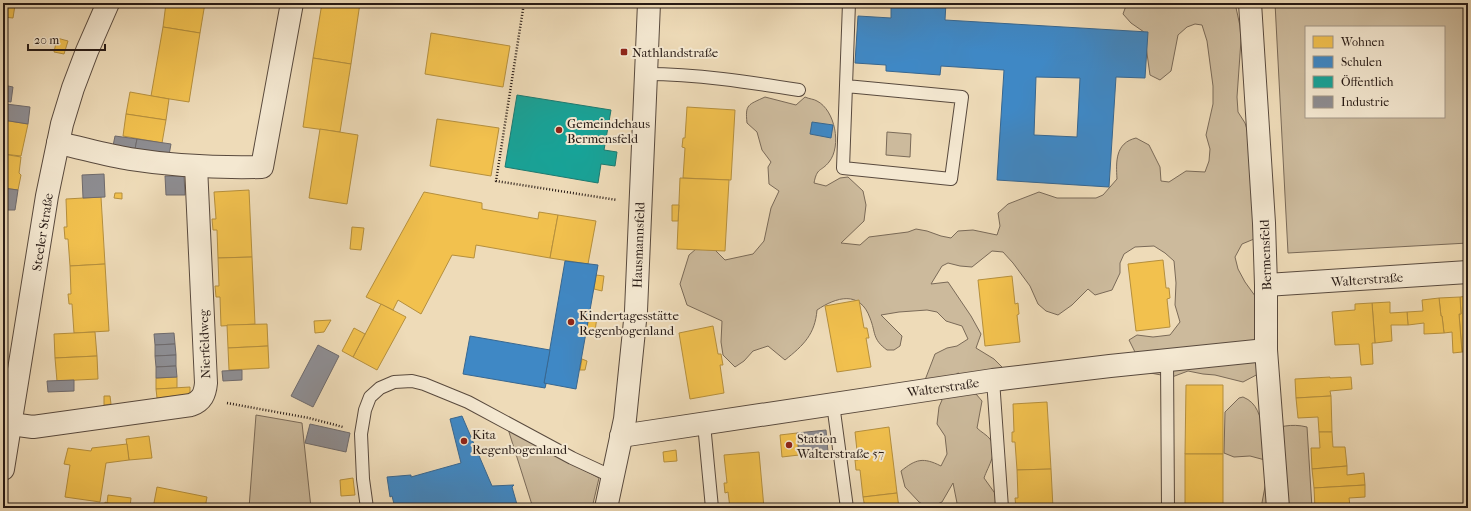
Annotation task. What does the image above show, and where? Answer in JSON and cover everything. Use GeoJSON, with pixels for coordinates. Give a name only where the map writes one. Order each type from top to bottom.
{"type":"FeatureCollection","features":[{"type":"Feature","properties":{"kind":"street","name":"Steeler Straße"},"geometry":{"type":"LineString","coordinates":[[3,469],[58,142],[72,88],[108,3]]}},
{"type":"Feature","properties":{"kind":"street"},"geometry":{"type":"LineString","coordinates":[[58,142],[129,159],[196,166],[262,167],[292,3]]}},
{"type":"Feature","properties":{"kind":"street","name":"Hausmannsfeld"},"geometry":{"type":"LineString","coordinates":[[606,508],[622,436],[636,311],[649,3]]}},
{"type":"Feature","properties":{"kind":"street","name":"Bermensfeld"},"geometry":{"type":"LineString","coordinates":[[1250,3],[1264,223],[1266,350],[1278,508]]}},
{"type":"Feature","properties":{"kind":"street","name":"Nierfeldweg"},"geometry":{"type":"LineString","coordinates":[[196,166],[206,383],[205,392],[202,399]]}},
{"type":"Feature","properties":{"kind":"street","name":"Walterstraße"},"geometry":{"type":"LineString","coordinates":[[1266,286],[1468,272]]}},
{"type":"Feature","properties":{"kind":"street","name":"Walterstraße"},"geometry":{"type":"LineString","coordinates":[[622,436],[993,380],[1085,368],[1266,350]]}},
{"type":"Feature","properties":{"kind":"street"},"geometry":{"type":"LineString","coordinates":[[11,424],[33,427],[191,405],[202,399]]}},
{"type":"Feature","properties":{"kind":"lane"},"geometry":{"type":"LineString","coordinates":[[846,86],[962,97],[951,179],[843,168],[849,3]]}},
{"type":"Feature","properties":{"kind":"lane"},"geometry":{"type":"LineString","coordinates":[[646,74],[672,74],[799,90]]}},
{"type":"Feature","properties":{"kind":"lane"},"geometry":{"type":"LineString","coordinates":[[1167,360],[1168,508]]}},
{"type":"Feature","properties":{"kind":"lane"},"geometry":{"type":"LineString","coordinates":[[993,380],[1002,508]]}},
{"type":"Feature","properties":{"kind":"lane"},"geometry":{"type":"LineString","coordinates":[[367,508],[363,479],[361,431],[364,410],[370,398],[380,388],[394,382],[412,381],[424,384],[468,402],[572,458],[613,478]]}},
{"type":"Feature","properties":{"kind":"lane"},"geometry":{"type":"LineString","coordinates":[[833,404],[847,508]]}},
{"type":"Feature","properties":{"kind":"lane"},"geometry":{"type":"LineString","coordinates":[[704,424],[712,508]]}},
{"type":"Feature","properties":{"kind":"path"},"geometry":{"type":"LineString","coordinates":[[524,3],[496,181],[640,204]]}},
{"type":"Feature","properties":{"kind":"path"},"geometry":{"type":"LineString","coordinates":[[202,399],[309,418],[361,431]]}},
{"type":"Feature","properties":{"kind":"shaded area"},"geometry":{"type":"Polygon","coordinates":[[[1127,3],[1235,3],[1240,26],[1241,40],[1237,97],[1238,112],[1245,123],[1250,139],[1254,239],[1242,244],[1235,257],[1238,269],[1258,300],[1260,373],[1243,382],[1215,375],[1188,371],[1172,377],[1145,372],[1129,340],[1137,335],[1153,337],[1170,335],[1180,322],[1175,305],[1176,283],[1174,261],[1154,246],[1135,247],[1124,254],[1120,263],[1120,273],[1112,290],[1095,295],[1088,289],[1072,305],[1058,315],[1046,311],[1038,304],[1030,286],[1003,252],[992,251],[972,267],[948,263],[942,266],[931,284],[948,282],[971,316],[981,334],[976,348],[994,359],[1003,368],[968,377],[958,373],[949,380],[976,394],[982,401],[977,428],[990,439],[993,448],[992,458],[984,478],[1004,508],[958,508],[953,483],[942,502],[928,508],[919,502],[905,487],[901,471],[911,464],[924,460],[941,466],[947,454],[945,436],[937,424],[939,407],[942,400],[925,380],[935,354],[947,348],[957,346],[968,339],[962,326],[946,321],[937,312],[927,310],[881,315],[902,336],[900,346],[894,350],[887,350],[875,336],[866,309],[854,300],[839,299],[824,305],[817,310],[814,326],[811,332],[803,344],[785,360],[768,346],[753,351],[744,361],[735,367],[723,355],[721,342],[722,321],[687,305],[680,284],[689,255],[696,249],[715,250],[725,260],[753,254],[764,241],[771,208],[779,191],[769,184],[768,167],[771,162],[762,150],[757,132],[747,123],[747,109],[751,104],[765,97],[796,105],[805,97],[817,101],[828,112],[835,129],[835,147],[829,162],[816,174],[814,183],[826,186],[840,178],[848,177],[863,191],[866,205],[864,221],[841,243],[860,245],[869,237],[908,232],[916,229],[951,238],[958,231],[973,230],[997,235],[1000,226],[998,213],[1008,204],[1039,192],[1057,198],[1096,198],[1103,195],[1117,179],[1117,160],[1120,149],[1129,140],[1136,138],[1149,145],[1160,167],[1161,181],[1169,182],[1186,171],[1205,172],[1209,161],[1210,149],[1206,135],[1213,104],[1213,86],[1207,41],[1202,25],[1195,24],[1187,27],[1178,35],[1171,71],[1160,80],[1150,75],[1144,32],[1131,23],[1123,14],[1127,3]]]}},
{"type":"Feature","properties":{"kind":"shaded area"},"geometry":{"type":"Polygon","coordinates":[[[1275,3],[1468,3],[1468,243],[1288,253],[1275,3]]]}},
{"type":"Feature","properties":{"kind":"shaded area"},"geometry":{"type":"Polygon","coordinates":[[[887,132],[911,134],[910,157],[886,155],[887,132]]]}},
{"type":"Feature","properties":{"kind":"shaded area"},"geometry":{"type":"Polygon","coordinates":[[[1243,397],[1255,406],[1265,431],[1290,425],[1307,427],[1312,508],[1261,508],[1267,476],[1265,460],[1250,456],[1234,457],[1224,453],[1225,412],[1239,398],[1243,397]]]}},
{"type":"Feature","properties":{"kind":"shaded area"},"geometry":{"type":"Polygon","coordinates":[[[256,415],[302,423],[311,508],[249,508],[256,415]]]}},
{"type":"Feature","properties":{"kind":"shaded area"},"geometry":{"type":"Polygon","coordinates":[[[508,429],[599,478],[592,508],[533,508],[508,429]]]}},
{"type":"Feature","properties":{"kind":"building: Wohnen"},"geometry":{"type":"Polygon","coordinates":[[[3,3],[17,3],[15,5],[13,18],[3,17],[3,3]]]}},
{"type":"Feature","properties":{"kind":"building: Wohnen"},"geometry":{"type":"Polygon","coordinates":[[[166,3],[205,3],[200,33],[163,27],[166,3]]]}},
{"type":"Feature","properties":{"kind":"building: Wohnen"},"geometry":{"type":"Polygon","coordinates":[[[322,3],[360,3],[351,64],[313,58],[322,3]]]}},
{"type":"Feature","properties":{"kind":"building: Wohnen"},"geometry":{"type":"Polygon","coordinates":[[[163,27],[200,33],[189,102],[151,96],[163,27]]]}},
{"type":"Feature","properties":{"kind":"building: Wohnen"},"geometry":{"type":"Polygon","coordinates":[[[431,33],[510,46],[503,87],[425,74],[431,33]]]}},
{"type":"Feature","properties":{"kind":"building: Wohnen"},"geometry":{"type":"Polygon","coordinates":[[[57,38],[68,41],[64,54],[54,52],[57,38]]]}},
{"type":"Feature","properties":{"kind":"building: Wohnen"},"geometry":{"type":"Polygon","coordinates":[[[313,58],[351,64],[340,132],[303,127],[313,58]]]}},
{"type":"Feature","properties":{"kind":"building: Wohnen"},"geometry":{"type":"Polygon","coordinates":[[[130,92],[169,99],[166,120],[126,114],[130,92]]]}},
{"type":"Feature","properties":{"kind":"building: Wohnen"},"geometry":{"type":"Polygon","coordinates":[[[687,107],[735,110],[731,180],[683,178],[685,148],[682,147],[683,138],[685,138],[687,107]]]}},
{"type":"Feature","properties":{"kind":"building: Wohnen"},"geometry":{"type":"Polygon","coordinates":[[[126,114],[166,120],[162,143],[123,136],[126,114]]]}},
{"type":"Feature","properties":{"kind":"building: Wohnen"},"geometry":{"type":"Polygon","coordinates":[[[437,119],[499,128],[491,176],[430,166],[437,119]]]}},
{"type":"Feature","properties":{"kind":"building: Wohnen"},"geometry":{"type":"Polygon","coordinates":[[[3,120],[28,124],[21,156],[3,154],[3,120]]]}},
{"type":"Feature","properties":{"kind":"building: Wohnen"},"geometry":{"type":"Polygon","coordinates":[[[320,129],[358,135],[347,204],[309,198],[320,129]]]}},
{"type":"Feature","properties":{"kind":"building: Wohnen"},"geometry":{"type":"Polygon","coordinates":[[[3,154],[21,157],[19,173],[21,175],[18,190],[3,188],[3,154]]]}},
{"type":"Feature","properties":{"kind":"building: Wohnen"},"geometry":{"type":"Polygon","coordinates":[[[680,178],[729,180],[725,251],[677,249],[680,178]]]}},
{"type":"Feature","properties":{"kind":"building: Wohnen"},"geometry":{"type":"Polygon","coordinates":[[[249,190],[252,257],[218,258],[217,230],[213,230],[212,219],[216,219],[214,192],[249,190]]]}},
{"type":"Feature","properties":{"kind":"building: Wohnen"},"geometry":{"type":"Polygon","coordinates":[[[424,192],[482,203],[482,209],[538,219],[539,212],[558,215],[550,258],[476,245],[474,258],[452,255],[421,314],[398,300],[393,310],[366,297],[424,192]]]}},
{"type":"Feature","properties":{"kind":"building: Wohnen"},"geometry":{"type":"Polygon","coordinates":[[[115,193],[122,193],[122,199],[114,198],[115,193]]]}},
{"type":"Feature","properties":{"kind":"building: Wohnen"},"geometry":{"type":"Polygon","coordinates":[[[101,197],[105,264],[70,266],[68,239],[65,239],[64,227],[67,227],[66,199],[101,197]]]}},
{"type":"Feature","properties":{"kind":"building: Wohnen"},"geometry":{"type":"Polygon","coordinates":[[[672,205],[679,205],[678,221],[672,221],[672,205]]]}},
{"type":"Feature","properties":{"kind":"building: Wohnen"},"geometry":{"type":"Polygon","coordinates":[[[558,215],[596,221],[588,264],[550,258],[558,215]]]}},
{"type":"Feature","properties":{"kind":"building: Wohnen"},"geometry":{"type":"Polygon","coordinates":[[[352,227],[364,228],[361,250],[350,249],[352,227]]]}},
{"type":"Feature","properties":{"kind":"building: Wohnen"},"geometry":{"type":"Polygon","coordinates":[[[252,257],[255,324],[221,326],[220,297],[216,297],[215,286],[219,286],[218,258],[252,257]]]}},
{"type":"Feature","properties":{"kind":"building: Wohnen"},"geometry":{"type":"Polygon","coordinates":[[[1163,260],[1166,288],[1169,288],[1170,298],[1167,299],[1170,327],[1136,331],[1128,264],[1163,260]]]}},
{"type":"Feature","properties":{"kind":"building: Wohnen"},"geometry":{"type":"Polygon","coordinates":[[[105,264],[109,331],[74,333],[72,304],[69,304],[68,294],[71,294],[70,266],[105,264]]]}},
{"type":"Feature","properties":{"kind":"building: Wohnen"},"geometry":{"type":"Polygon","coordinates":[[[596,275],[604,276],[602,291],[594,289],[596,275]]]}},
{"type":"Feature","properties":{"kind":"building: Wohnen"},"geometry":{"type":"Polygon","coordinates":[[[1012,276],[1015,304],[1018,303],[1019,314],[1017,315],[1020,342],[985,346],[978,280],[1012,276]]]}},
{"type":"Feature","properties":{"kind":"building: Wohnen"},"geometry":{"type":"Polygon","coordinates":[[[1468,296],[1468,352],[1462,352],[1459,314],[1461,314],[1460,297],[1468,296]]]}},
{"type":"Feature","properties":{"kind":"building: Wohnen"},"geometry":{"type":"Polygon","coordinates":[[[1460,297],[1461,314],[1459,314],[1462,352],[1453,353],[1452,332],[1444,333],[1439,298],[1460,297]]]}},
{"type":"Feature","properties":{"kind":"building: Wohnen"},"geometry":{"type":"Polygon","coordinates":[[[1439,298],[1444,333],[1424,334],[1424,323],[1408,325],[1407,312],[1423,311],[1422,300],[1439,298]]]}},
{"type":"Feature","properties":{"kind":"building: Wohnen"},"geometry":{"type":"Polygon","coordinates":[[[859,300],[864,328],[867,328],[869,338],[866,338],[871,367],[837,372],[825,306],[859,300]]]}},
{"type":"Feature","properties":{"kind":"building: Wohnen"},"geometry":{"type":"Polygon","coordinates":[[[1390,302],[1390,313],[1407,312],[1408,325],[1391,325],[1392,341],[1375,343],[1372,303],[1390,302]]]}},
{"type":"Feature","properties":{"kind":"building: Wohnen"},"geometry":{"type":"Polygon","coordinates":[[[1372,303],[1375,343],[1372,343],[1373,364],[1361,365],[1359,344],[1335,345],[1332,312],[1355,310],[1355,304],[1372,303]]]}},
{"type":"Feature","properties":{"kind":"building: Wohnen"},"geometry":{"type":"Polygon","coordinates":[[[381,304],[406,317],[377,370],[353,357],[381,304]]]}},
{"type":"Feature","properties":{"kind":"building: Wohnen"},"geometry":{"type":"Polygon","coordinates":[[[589,315],[597,317],[595,331],[587,329],[589,315]]]}},
{"type":"Feature","properties":{"kind":"building: Wohnen"},"geometry":{"type":"Polygon","coordinates":[[[331,320],[324,332],[315,333],[314,321],[331,320]]]}},
{"type":"Feature","properties":{"kind":"building: Wohnen"},"geometry":{"type":"Polygon","coordinates":[[[267,324],[268,346],[228,348],[227,325],[267,324]]]}},
{"type":"Feature","properties":{"kind":"building: Wohnen"},"geometry":{"type":"Polygon","coordinates":[[[713,326],[718,354],[721,354],[723,365],[720,365],[724,393],[690,399],[679,333],[713,326]]]}},
{"type":"Feature","properties":{"kind":"building: Wohnen"},"geometry":{"type":"Polygon","coordinates":[[[354,328],[365,334],[353,357],[342,351],[354,328]]]}},
{"type":"Feature","properties":{"kind":"building: Wohnen"},"geometry":{"type":"Polygon","coordinates":[[[95,332],[97,356],[55,358],[54,334],[95,332]]]}},
{"type":"Feature","properties":{"kind":"building: Wohnen"},"geometry":{"type":"Polygon","coordinates":[[[268,346],[269,368],[229,370],[228,348],[268,346]]]}},
{"type":"Feature","properties":{"kind":"building: Wohnen"},"geometry":{"type":"Polygon","coordinates":[[[97,356],[98,379],[57,381],[55,358],[97,356]]]}},
{"type":"Feature","properties":{"kind":"building: Wohnen"},"geometry":{"type":"Polygon","coordinates":[[[582,359],[587,361],[585,370],[580,370],[582,359]]]}},
{"type":"Feature","properties":{"kind":"building: Wohnen"},"geometry":{"type":"Polygon","coordinates":[[[177,377],[177,388],[156,389],[156,378],[177,377]]]}},
{"type":"Feature","properties":{"kind":"building: Wohnen"},"geometry":{"type":"Polygon","coordinates":[[[1351,377],[1352,389],[1330,391],[1331,396],[1296,398],[1295,379],[1351,377]]]}},
{"type":"Feature","properties":{"kind":"building: Wohnen"},"geometry":{"type":"Polygon","coordinates":[[[1186,385],[1223,385],[1223,454],[1185,454],[1186,385]]]}},
{"type":"Feature","properties":{"kind":"building: Wohnen"},"geometry":{"type":"Polygon","coordinates":[[[190,387],[190,394],[157,398],[156,389],[190,387]]]}},
{"type":"Feature","properties":{"kind":"building: Wohnen"},"geometry":{"type":"Polygon","coordinates":[[[104,396],[110,396],[111,404],[104,405],[104,396]]]}},
{"type":"Feature","properties":{"kind":"building: Wohnen"},"geometry":{"type":"Polygon","coordinates":[[[1331,396],[1332,432],[1319,432],[1318,417],[1298,418],[1296,398],[1331,396]]]}},
{"type":"Feature","properties":{"kind":"building: Wohnen"},"geometry":{"type":"Polygon","coordinates":[[[1047,402],[1051,469],[1017,470],[1015,442],[1012,442],[1012,432],[1014,432],[1013,404],[1047,402]]]}},
{"type":"Feature","properties":{"kind":"building: Wohnen"},"geometry":{"type":"Polygon","coordinates":[[[889,427],[897,493],[863,497],[860,470],[856,470],[855,460],[858,460],[855,432],[889,427]]]}},
{"type":"Feature","properties":{"kind":"building: Wohnen"},"geometry":{"type":"Polygon","coordinates":[[[1319,432],[1332,432],[1333,447],[1345,447],[1347,466],[1312,469],[1311,448],[1320,448],[1319,432]]]}},
{"type":"Feature","properties":{"kind":"building: Wohnen","name":"Station Walterstraße 57"},"geometry":{"type":"Polygon","coordinates":[[[797,433],[799,455],[782,457],[780,435],[797,433]]]}},
{"type":"Feature","properties":{"kind":"building: Wohnen"},"geometry":{"type":"Polygon","coordinates":[[[149,436],[152,458],[129,460],[126,439],[149,436]]]}},
{"type":"Feature","properties":{"kind":"building: Wohnen"},"geometry":{"type":"Polygon","coordinates":[[[127,444],[129,460],[106,463],[100,502],[65,497],[70,465],[64,464],[68,448],[91,451],[92,448],[127,444]]]}},
{"type":"Feature","properties":{"kind":"building: Wohnen"},"geometry":{"type":"Polygon","coordinates":[[[676,450],[677,461],[664,462],[663,452],[676,450]]]}},
{"type":"Feature","properties":{"kind":"building: Wohnen"},"geometry":{"type":"Polygon","coordinates":[[[759,452],[764,508],[730,508],[728,492],[725,493],[724,483],[727,483],[724,455],[759,452]]]}},
{"type":"Feature","properties":{"kind":"building: Wohnen"},"geometry":{"type":"Polygon","coordinates":[[[1185,454],[1223,454],[1223,508],[1185,508],[1185,454]]]}},
{"type":"Feature","properties":{"kind":"building: Wohnen"},"geometry":{"type":"Polygon","coordinates":[[[1347,466],[1347,475],[1364,473],[1365,485],[1314,488],[1312,469],[1347,466]]]}},
{"type":"Feature","properties":{"kind":"building: Wohnen"},"geometry":{"type":"Polygon","coordinates":[[[1051,469],[1053,508],[1016,508],[1015,498],[1018,498],[1017,470],[1051,469]]]}},
{"type":"Feature","properties":{"kind":"building: Wohnen"},"geometry":{"type":"Polygon","coordinates":[[[353,478],[355,495],[341,496],[340,480],[353,478]]]}},
{"type":"Feature","properties":{"kind":"building: Wohnen"},"geometry":{"type":"Polygon","coordinates":[[[1365,485],[1365,497],[1349,498],[1350,506],[1315,508],[1314,488],[1365,485]]]}},
{"type":"Feature","properties":{"kind":"building: Wohnen"},"geometry":{"type":"Polygon","coordinates":[[[157,487],[207,497],[205,508],[153,508],[157,487]]]}},
{"type":"Feature","properties":{"kind":"building: Wohnen"},"geometry":{"type":"Polygon","coordinates":[[[897,493],[899,508],[865,508],[863,497],[897,493]]]}},
{"type":"Feature","properties":{"kind":"building: Wohnen"},"geometry":{"type":"Polygon","coordinates":[[[108,495],[131,498],[130,507],[107,503],[108,495]]]}},
{"type":"Feature","properties":{"kind":"building: Wohnen"},"geometry":{"type":"Polygon","coordinates":[[[105,502],[130,507],[136,506],[136,508],[105,508],[105,502]]]}},
{"type":"Feature","properties":{"kind":"building: Schulen"},"geometry":{"type":"Polygon","coordinates":[[[891,3],[946,3],[945,20],[1148,32],[1145,78],[1116,77],[1109,187],[997,180],[1004,70],[941,66],[940,75],[886,71],[886,65],[855,63],[858,16],[891,18],[891,3]],[[1036,77],[1034,135],[1077,137],[1080,78],[1036,77]]]}},
{"type":"Feature","properties":{"kind":"building: Schulen"},"geometry":{"type":"Polygon","coordinates":[[[812,122],[833,125],[831,138],[810,134],[812,122]]]}},
{"type":"Feature","properties":{"kind":"building: Schulen","name":"Kindertagesstätte Regenbogenland"},"geometry":{"type":"Polygon","coordinates":[[[565,261],[598,265],[576,389],[544,383],[565,261]]]}},
{"type":"Feature","properties":{"kind":"building: Schulen","name":"Kindertagesstätte Regenbogenland"},"geometry":{"type":"Polygon","coordinates":[[[470,336],[550,350],[544,383],[546,384],[545,388],[463,374],[470,336]]]}},
{"type":"Feature","properties":{"kind":"building: Schulen","name":"Kita Regenbogenland"},"geometry":{"type":"Polygon","coordinates":[[[462,416],[492,486],[514,485],[512,487],[518,508],[395,508],[392,496],[390,497],[387,477],[411,475],[411,477],[461,463],[450,419],[462,416]]]}},
{"type":"Feature","properties":{"kind":"building: Öffentlich","name":"Gemeindehaus Bermensfeld"},"geometry":{"type":"Polygon","coordinates":[[[517,95],[611,110],[604,150],[617,152],[615,166],[601,164],[598,183],[505,167],[517,95]]]}},
{"type":"Feature","properties":{"kind":"building: Industrie"},"geometry":{"type":"Polygon","coordinates":[[[3,85],[13,87],[11,102],[3,101],[3,85]]]}},
{"type":"Feature","properties":{"kind":"building: Industrie"},"geometry":{"type":"Polygon","coordinates":[[[6,104],[30,107],[28,124],[3,120],[6,104]]]}},
{"type":"Feature","properties":{"kind":"building: Industrie"},"geometry":{"type":"Polygon","coordinates":[[[115,136],[137,139],[135,149],[113,146],[115,136]]]}},
{"type":"Feature","properties":{"kind":"building: Industrie"},"geometry":{"type":"Polygon","coordinates":[[[137,139],[171,144],[169,155],[135,149],[137,139]]]}},
{"type":"Feature","properties":{"kind":"building: Industrie"},"geometry":{"type":"Polygon","coordinates":[[[104,174],[105,197],[83,198],[82,175],[104,174]]]}},
{"type":"Feature","properties":{"kind":"building: Industrie"},"geometry":{"type":"Polygon","coordinates":[[[165,176],[184,176],[185,195],[166,195],[165,176]]]}},
{"type":"Feature","properties":{"kind":"building: Industrie"},"geometry":{"type":"Polygon","coordinates":[[[3,188],[18,190],[15,210],[3,210],[3,188]]]}},
{"type":"Feature","properties":{"kind":"building: Industrie"},"geometry":{"type":"Polygon","coordinates":[[[174,333],[175,344],[155,345],[154,334],[174,333]]]}},
{"type":"Feature","properties":{"kind":"building: Industrie"},"geometry":{"type":"Polygon","coordinates":[[[175,344],[176,355],[155,356],[155,345],[175,344]]]}},
{"type":"Feature","properties":{"kind":"building: Industrie"},"geometry":{"type":"Polygon","coordinates":[[[318,345],[339,356],[313,407],[291,396],[318,345]]]}},
{"type":"Feature","properties":{"kind":"building: Industrie"},"geometry":{"type":"Polygon","coordinates":[[[176,355],[176,366],[156,367],[155,356],[176,355]]]}},
{"type":"Feature","properties":{"kind":"building: Industrie"},"geometry":{"type":"Polygon","coordinates":[[[176,366],[177,377],[156,378],[156,367],[176,366]]]}},
{"type":"Feature","properties":{"kind":"building: Industrie"},"geometry":{"type":"Polygon","coordinates":[[[242,370],[242,380],[223,381],[222,371],[242,370]]]}},
{"type":"Feature","properties":{"kind":"building: Industrie"},"geometry":{"type":"Polygon","coordinates":[[[74,380],[74,391],[48,392],[47,381],[74,380]]]}},
{"type":"Feature","properties":{"kind":"building: Industrie"},"geometry":{"type":"Polygon","coordinates":[[[310,424],[350,433],[346,452],[305,443],[310,424]]]}},
{"type":"Feature","properties":{"kind":"building: Industrie"},"geometry":{"type":"Polygon","coordinates":[[[826,430],[828,452],[799,455],[797,433],[826,430]]]}},
{"type":"Feature","properties":{"kind":"place","name":"Nathlandstraße"},"geometry":{"type":"Point","coordinates":[624,52]}},
{"type":"Feature","properties":{"kind":"place","name":"Gemeindehaus Bermensfeld"},"geometry":{"type":"Point","coordinates":[559,130]}},
{"type":"Feature","properties":{"kind":"place","name":"Kindertagesstätte Regenbogenland"},"geometry":{"type":"Point","coordinates":[571,322]}},
{"type":"Feature","properties":{"kind":"place","name":"Kita Regenbogenland"},"geometry":{"type":"Point","coordinates":[464,441]}},
{"type":"Feature","properties":{"kind":"place","name":"Station Walterstraße 57"},"geometry":{"type":"Point","coordinates":[789,445]}}]}
